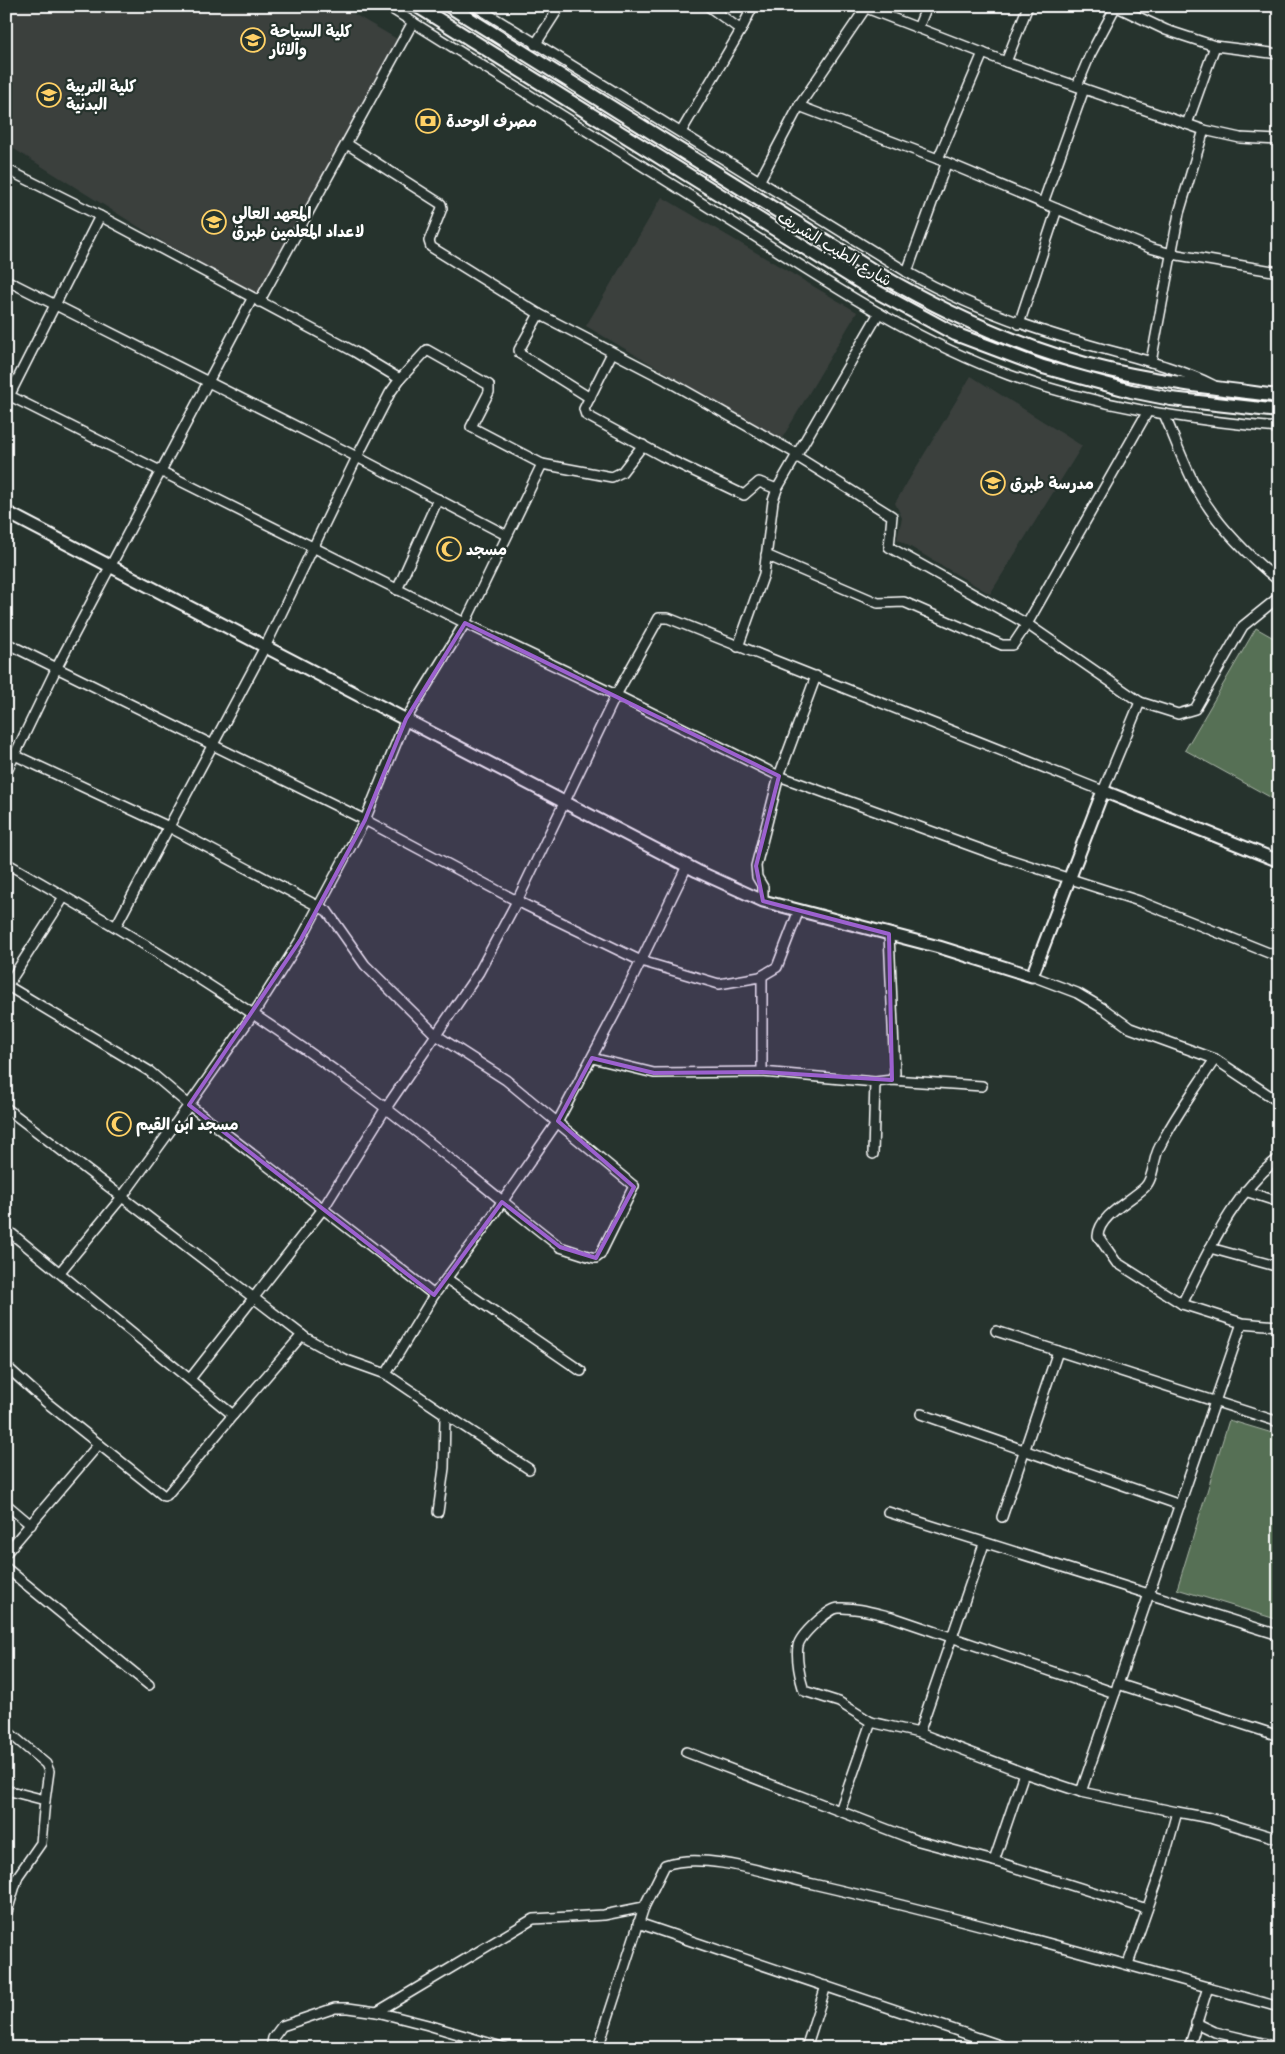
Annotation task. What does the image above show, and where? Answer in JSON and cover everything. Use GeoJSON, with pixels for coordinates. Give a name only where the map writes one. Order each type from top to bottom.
{"type":"FeatureCollection","features":[{"type":"Feature","properties":{"kind":"main road","name":"شارع الطيب الشريف"},"geometry":{"type":"LineString","coordinates":[[418,6],[866,286],[955,334],[1035,364],[1131,391],[1171,399],[1279,411]]}},
{"type":"Feature","properties":{"kind":"main road","name":"شارع الطيب الشريف"},"geometry":{"type":"LineString","coordinates":[[449,6],[730,182],[934,305],[1006,337],[1082,363],[1115,372],[1279,395]]}},
{"type":"Feature","properties":{"kind":"street"},"geometry":{"type":"LineString","coordinates":[[388,6],[879,313],[948,349],[1006,374],[1088,400],[1164,414],[1279,428]]}},
{"type":"Feature","properties":{"kind":"street"},"geometry":{"type":"LineString","coordinates":[[475,6],[908,272],[946,293],[1018,324],[1151,362],[1201,379],[1219,388]]}},
{"type":"Feature","properties":{"kind":"street"},"geometry":{"type":"LineString","coordinates":[[535,44],[560,6]]}},
{"type":"Feature","properties":{"kind":"street"},"geometry":{"type":"LineString","coordinates":[[708,6],[741,30]]}},
{"type":"Feature","properties":{"kind":"street"},"geometry":{"type":"LineString","coordinates":[[681,132],[753,6]]}},
{"type":"Feature","properties":{"kind":"street"},"geometry":{"type":"LineString","coordinates":[[918,28],[927,6]]}},
{"type":"Feature","properties":{"kind":"street"},"geometry":{"type":"LineString","coordinates":[[1006,62],[1028,6]]}},
{"type":"Feature","properties":{"kind":"street"},"geometry":{"type":"LineString","coordinates":[[1043,203],[1090,55],[1116,6],[1166,30],[1214,46],[1279,54]]}},
{"type":"Feature","properties":{"kind":"street"},"geometry":{"type":"LineString","coordinates":[[760,180],[799,106],[864,7],[1006,62],[1204,130],[1240,138],[1279,140]]}},
{"type":"Feature","properties":{"kind":"street"},"geometry":{"type":"LineString","coordinates":[[6,773],[11,753],[208,383],[347,144],[413,22]]}},
{"type":"Feature","properties":{"kind":"street"},"geometry":{"type":"LineString","coordinates":[[1187,124],[1214,46]]}},
{"type":"Feature","properties":{"kind":"street"},"geometry":{"type":"LineString","coordinates":[[908,272],[942,161],[983,53]]}},
{"type":"Feature","properties":{"kind":"street"},"geometry":{"type":"LineString","coordinates":[[799,106],[942,161],[1150,248],[1172,254],[1279,272]]}},
{"type":"Feature","properties":{"kind":"street"},"geometry":{"type":"LineString","coordinates":[[1151,362],[1180,212],[1204,130]]}},
{"type":"Feature","properties":{"kind":"street"},"geometry":{"type":"LineString","coordinates":[[347,144],[441,204],[442,208],[429,241],[431,247],[539,314],[666,380],[796,455],[892,516],[889,547],[1027,624],[1140,702],[1178,714],[1195,710],[1243,626],[1279,597]]}},
{"type":"Feature","properties":{"kind":"street"},"geometry":{"type":"LineString","coordinates":[[6,169],[100,216],[355,352],[400,379]]}},
{"type":"Feature","properties":{"kind":"street"},"geometry":{"type":"LineString","coordinates":[[1018,324],[1057,209]]}},
{"type":"Feature","properties":{"kind":"street"},"geometry":{"type":"LineString","coordinates":[[100,216],[7,397],[162,470],[312,548],[779,776],[1068,880],[1139,901],[1279,957]]}},
{"type":"Feature","properties":{"kind":"street"},"geometry":{"type":"LineString","coordinates":[[6,280],[53,306],[357,457],[506,535]]}},
{"type":"Feature","properties":{"kind":"street"},"geometry":{"type":"LineString","coordinates":[[738,647],[764,574],[773,501],[777,489],[879,313]]}},
{"type":"Feature","properties":{"kind":"street"},"geometry":{"type":"LineString","coordinates":[[539,314],[520,350],[520,354],[590,398]]}},
{"type":"Feature","properties":{"kind":"street"},"geometry":{"type":"LineString","coordinates":[[116,926],[266,645],[312,548],[390,393],[400,379],[427,350],[489,385],[489,392],[471,427],[542,464],[612,477],[622,472],[643,445]]}},
{"type":"Feature","properties":{"kind":"street"},"geometry":{"type":"LineString","coordinates":[[612,353],[584,409],[586,415],[744,495],[759,482],[777,489]]}},
{"type":"Feature","properties":{"kind":"street"},"geometry":{"type":"LineString","coordinates":[[766,555],[878,603],[904,602],[1008,646],[1013,645],[1027,624],[1148,411]]}},
{"type":"Feature","properties":{"kind":"street"},"geometry":{"type":"LineString","coordinates":[[1164,414],[1197,490],[1224,529],[1260,566],[1279,581]]}},
{"type":"Feature","properties":{"kind":"street"},"geometry":{"type":"LineString","coordinates":[[60,1272],[122,1197],[189,1105],[254,1013],[301,939],[364,820],[406,719],[465,623],[542,464]]}},
{"type":"Feature","properties":{"kind":"street"},"geometry":{"type":"LineString","coordinates":[[397,590],[438,499]]}},
{"type":"Feature","properties":{"kind":"street"},"geometry":{"type":"LineString","coordinates":[[6,512],[266,645],[686,866],[763,901],[889,934],[1032,976],[1077,993],[1104,1009],[1130,1028],[1215,1059],[1279,1102]]}},
{"type":"Feature","properties":{"kind":"street"},"geometry":{"type":"LineString","coordinates":[[190,1379],[323,1209],[386,1108],[479,972],[517,901],[616,695],[659,618],[668,618],[816,676],[1279,861]]}},
{"type":"Feature","properties":{"kind":"street"},"geometry":{"type":"LineString","coordinates":[[6,643],[364,820],[517,901],[640,961],[719,984],[762,976],[777,967],[799,910]]}},
{"type":"Feature","properties":{"kind":"street"},"geometry":{"type":"LineString","coordinates":[[763,901],[763,887],[757,877],[756,866],[779,776],[816,676]]}},
{"type":"Feature","properties":{"kind":"street"},"geometry":{"type":"LineString","coordinates":[[1032,976],[1068,880],[1140,702]]}},
{"type":"Feature","properties":{"kind":"street"},"geometry":{"type":"LineString","coordinates":[[6,863],[116,926],[254,1013],[386,1108],[563,1249],[596,1258],[600,1255],[634,1187],[558,1121],[506,1080],[436,1035],[372,973],[332,918],[319,906],[169,827],[11,753]]}},
{"type":"Feature","properties":{"kind":"street"},"geometry":{"type":"LineString","coordinates":[[386,1374],[434,1295],[558,1121],[592,1058],[686,866]]}},
{"type":"Feature","properties":{"kind":"street"},"geometry":{"type":"LineString","coordinates":[[64,897],[7,985],[149,1070],[189,1105],[434,1295]]}},
{"type":"Feature","properties":{"kind":"street"},"geometry":{"type":"LineString","coordinates":[[889,934],[894,1073],[892,1080]]}},
{"type":"Feature","properties":{"kind":"street"},"geometry":{"type":"LineString","coordinates":[[762,976],[762,1072]]}},
{"type":"Feature","properties":{"kind":"street"},"geometry":{"type":"LineString","coordinates":[[592,1058],[654,1073],[762,1072],[875,1082],[892,1080],[982,1086]]}},
{"type":"Feature","properties":{"kind":"street"},"geometry":{"type":"LineString","coordinates":[[1215,1059],[1162,1142],[1145,1187],[1128,1199],[1102,1224],[1098,1231],[1098,1236],[1116,1262],[1182,1304],[1242,1323],[1279,1326]]}},
{"type":"Feature","properties":{"kind":"street"},"geometry":{"type":"LineString","coordinates":[[873,1154],[875,1082]]}},
{"type":"Feature","properties":{"kind":"street"},"geometry":{"type":"LineString","coordinates":[[6,1108],[255,1297],[302,1335],[344,1359],[386,1374],[529,1469]]}},
{"type":"Feature","properties":{"kind":"street"},"geometry":{"type":"LineString","coordinates":[[1182,1304],[1210,1248],[1245,1191],[1279,1158]]}},
{"type":"Feature","properties":{"kind":"street"},"geometry":{"type":"LineString","coordinates":[[1245,1191],[1279,1202]]}},
{"type":"Feature","properties":{"kind":"street"},"geometry":{"type":"LineString","coordinates":[[6,1229],[233,1415]]}},
{"type":"Feature","properties":{"kind":"street"},"geometry":{"type":"LineString","coordinates":[[1210,1248],[1279,1267]]}},
{"type":"Feature","properties":{"kind":"street"},"geometry":{"type":"LineString","coordinates":[[447,1279],[581,1371]]}},
{"type":"Feature","properties":{"kind":"street"},"geometry":{"type":"LineString","coordinates":[[1082,1792],[1242,1323]]}},
{"type":"Feature","properties":{"kind":"street"},"geometry":{"type":"LineString","coordinates":[[996,1331],[1279,1422]]}},
{"type":"Feature","properties":{"kind":"street"},"geometry":{"type":"LineString","coordinates":[[6,1366],[99,1444],[165,1496],[302,1335]]}},
{"type":"Feature","properties":{"kind":"street"},"geometry":{"type":"LineString","coordinates":[[1002,1517],[1058,1351]]}},
{"type":"Feature","properties":{"kind":"street"},"geometry":{"type":"LineString","coordinates":[[438,1512],[444,1468],[445,1414]]}},
{"type":"Feature","properties":{"kind":"street"},"geometry":{"type":"LineString","coordinates":[[922,1414],[1180,1505]]}},
{"type":"Feature","properties":{"kind":"street"},"geometry":{"type":"LineString","coordinates":[[6,1553],[99,1444]]}},
{"type":"Feature","properties":{"kind":"street"},"geometry":{"type":"LineString","coordinates":[[6,1504],[31,1525]]}},
{"type":"Feature","properties":{"kind":"street"},"geometry":{"type":"LineString","coordinates":[[888,1512],[984,1544],[1279,1635]]}},
{"type":"Feature","properties":{"kind":"street"},"geometry":{"type":"LineString","coordinates":[[919,1733],[984,1544]]}},
{"type":"Feature","properties":{"kind":"street"},"geometry":{"type":"LineString","coordinates":[[6,1568],[149,1685]]}},
{"type":"Feature","properties":{"kind":"street"},"geometry":{"type":"LineString","coordinates":[[1279,1736],[1117,1688],[892,1617],[861,1610],[838,1608],[829,1611],[799,1643],[803,1690],[838,1702],[871,1722],[919,1733],[1024,1773],[1082,1792],[1210,1818],[1279,1839]]}},
{"type":"Feature","properties":{"kind":"street"},"geometry":{"type":"LineString","coordinates":[[840,1811],[871,1722]]}},
{"type":"Feature","properties":{"kind":"street"},"geometry":{"type":"LineString","coordinates":[[6,1730],[46,1764],[48,1771],[41,1843],[10,1887],[6,1915]]}},
{"type":"Feature","properties":{"kind":"street"},"geometry":{"type":"LineString","coordinates":[[686,1752],[930,1845],[994,1861],[1147,1909]]}},
{"type":"Feature","properties":{"kind":"street"},"geometry":{"type":"LineString","coordinates":[[994,1861],[1024,1773]]}},
{"type":"Feature","properties":{"kind":"street"},"geometry":{"type":"LineString","coordinates":[[6,1790],[45,1800]]}},
{"type":"Feature","properties":{"kind":"street"},"geometry":{"type":"LineString","coordinates":[[1128,1964],[1178,1812]]}},
{"type":"Feature","properties":{"kind":"street"},"geometry":{"type":"LineString","coordinates":[[598,2048],[644,1907],[665,1865],[679,1860],[716,1862],[883,1900],[1128,1964],[1279,2007]]}},
{"type":"Feature","properties":{"kind":"street"},"geometry":{"type":"LineString","coordinates":[[377,2012],[533,1919],[604,1916],[644,1907]]}},
{"type":"Feature","properties":{"kind":"street"},"geometry":{"type":"LineString","coordinates":[[638,1922],[826,1986],[982,2044],[1008,2048]]}},
{"type":"Feature","properties":{"kind":"street"},"geometry":{"type":"LineString","coordinates":[[806,2048],[826,1986]]}},
{"type":"Feature","properties":{"kind":"street"},"geometry":{"type":"LineString","coordinates":[[1189,2048],[1208,1988]]}},
{"type":"Feature","properties":{"kind":"street"},"geometry":{"type":"LineString","coordinates":[[271,2048],[273,2038],[282,2026],[335,2008],[377,2012],[505,2048]]}},
{"type":"Feature","properties":{"kind":"street"},"geometry":{"type":"LineString","coordinates":[[1196,2023],[1215,2032],[1279,2047]]}},
{"type":"Feature","properties":{"kind":"highlighted area"},"geometry":{"type":"Polygon","coordinates":[[[465,623],[779,776],[756,866],[763,901],[889,934],[892,1080],[762,1072],[654,1073],[592,1058],[558,1121],[634,1187],[596,1258],[560,1247],[502,1202],[434,1295],[189,1105],[301,939],[365,820],[406,719],[465,623]]]}},
{"type":"Feature","properties":{"kind":"shaded area","name":"المعهد العالي لاعداد المعلمين طبرق"},"geometry":{"type":"Polygon","coordinates":[[[6,6],[340,6],[397,39],[256,300],[6,144],[6,6]]]}},
{"type":"Feature","properties":{"kind":"shaded area"},"geometry":{"type":"Polygon","coordinates":[[[662,197],[857,312],[781,440],[586,326],[662,197]]]}},
{"type":"Feature","properties":{"kind":"shaded area"},"geometry":{"type":"Polygon","coordinates":[[[971,376],[1082,446],[990,594],[897,539],[902,518],[895,503],[971,376]]]}},
{"type":"Feature","properties":{"kind":"green space"},"geometry":{"type":"Polygon","coordinates":[[[1256,628],[1279,641],[1279,802],[1185,750],[1256,628]]]}},
{"type":"Feature","properties":{"kind":"green space"},"geometry":{"type":"Polygon","coordinates":[[[1229,1420],[1279,1435],[1279,1620],[1177,1589],[1229,1420]]]}},
{"type":"Feature","properties":{"kind":"place","name":"كلية السياحة والاثار"},"geometry":{"type":"Point","coordinates":[253,40]}},
{"type":"Feature","properties":{"kind":"place","name":"كلية التربية البدنية"},"geometry":{"type":"Point","coordinates":[49,95]}},
{"type":"Feature","properties":{"kind":"place","name":"مصرف الوحدة"},"geometry":{"type":"Point","coordinates":[428,121]}},
{"type":"Feature","properties":{"kind":"place","name":"المعهد العالي لاعداد المعلمين طبرق"},"geometry":{"type":"Point","coordinates":[214,222]}},
{"type":"Feature","properties":{"kind":"place","name":"مدرسة طبرق"},"geometry":{"type":"Point","coordinates":[993,483]}},
{"type":"Feature","properties":{"kind":"place","name":"مسجد"},"geometry":{"type":"Point","coordinates":[449,549]}},
{"type":"Feature","properties":{"kind":"place","name":"مسجد ابن القيم"},"geometry":{"type":"Point","coordinates":[119,1124]}}]}
